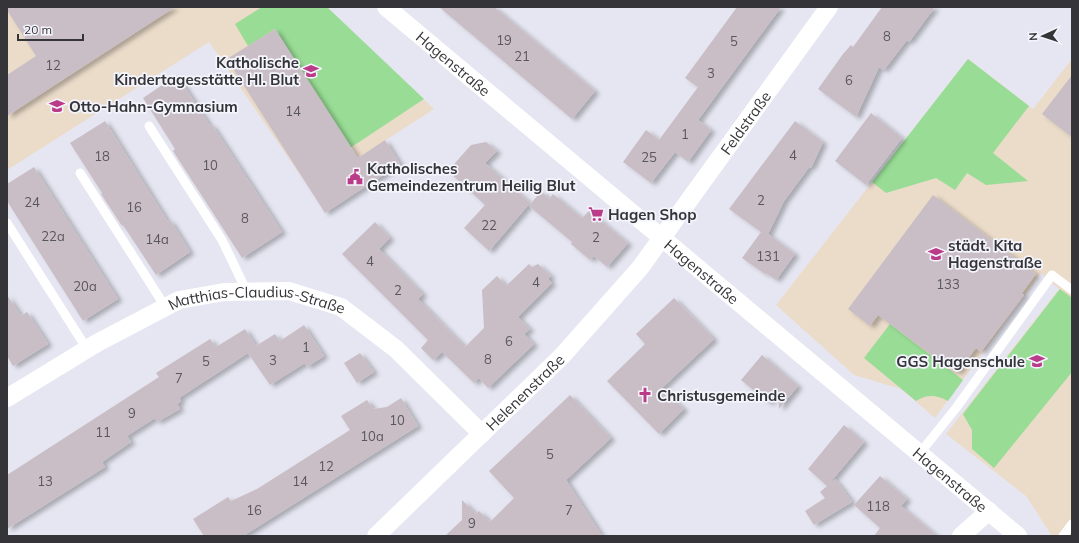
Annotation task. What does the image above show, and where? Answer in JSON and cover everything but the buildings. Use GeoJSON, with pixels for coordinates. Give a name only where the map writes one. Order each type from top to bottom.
{"type":"FeatureCollection","features":[{"type":"Feature","properties":{"kind":"street","name":"Hagenstraße"},"geometry":{"type":"LineString","coordinates":[[386,7],[1018,536]]}},
{"type":"Feature","properties":{"kind":"street","name":"Feldstraße"},"geometry":{"type":"LineString","coordinates":[[662,238],[829,7]]}},
{"type":"Feature","properties":{"kind":"street","name":"Helenenstraße"},"geometry":{"type":"LineString","coordinates":[[376,536],[562,356],[640,268],[662,238]]}},
{"type":"Feature","properties":{"kind":"street","name":"Matthias-Claudius-Straße"},"geometry":{"type":"LineString","coordinates":[[7,398],[88,349],[179,300],[224,292],[289,291],[341,307],[396,349],[482,434]]}},
{"type":"Feature","properties":{"kind":"street"},"geometry":{"type":"LineString","coordinates":[[961,536],[988,511]]}},
{"type":"Feature","properties":{"kind":"lane"},"geometry":{"type":"LineString","coordinates":[[149,126],[222,240],[247,292]]}},
{"type":"Feature","properties":{"kind":"lane"},"geometry":{"type":"LineString","coordinates":[[80,173],[166,308]]}},
{"type":"Feature","properties":{"kind":"lane"},"geometry":{"type":"LineString","coordinates":[[7,223],[88,349]]}},
{"type":"Feature","properties":{"kind":"lane"},"geometry":{"type":"LineString","coordinates":[[920,453],[956,408],[1052,275],[1072,290]]}},
{"type":"Feature","properties":{"kind":"lane"},"geometry":{"type":"LineString","coordinates":[[1063,536],[1072,524]]}},
{"type":"Feature","properties":{"kind":"shaded area"},"geometry":{"type":"Polygon","coordinates":[[[7,7],[327,7],[434,109],[310,189],[209,42],[7,170],[7,7]]]}},
{"type":"Feature","properties":{"kind":"shaded area","name":"städt. Kita Hagenstraße"},"geometry":{"type":"Polygon","coordinates":[[[968,59],[1033,109],[1072,59],[1072,536],[1052,536],[1026,496],[946,434],[1059,289],[1041,273],[935,418],[901,389],[854,375],[776,305],[968,59]]]}},
{"type":"Feature","properties":{"kind":"green space"},"geometry":{"type":"Polygon","coordinates":[[[262,7],[327,7],[424,99],[350,148],[275,29],[248,46],[235,24],[262,7]]]}},
{"type":"Feature","properties":{"kind":"green space"},"geometry":{"type":"Polygon","coordinates":[[[968,59],[1029,106],[993,153],[1028,181],[986,185],[967,173],[955,190],[936,178],[886,193],[872,182],[968,59]]]}},
{"type":"Feature","properties":{"kind":"green space"},"geometry":{"type":"Polygon","coordinates":[[[1060,289],[1072,298],[1072,372],[994,468],[972,449],[972,430],[963,414],[1060,289]]]}},
{"type":"Feature","properties":{"kind":"green space"},"geometry":{"type":"Polygon","coordinates":[[[890,324],[963,380],[948,401],[939,397],[928,396],[916,401],[864,358],[890,324]]]}},
{"type":"Feature","properties":{"kind":"place","name":"Katholische Kindertagesstätte Hl. Blut"},"geometry":{"type":"Point","coordinates":[311,71]}},
{"type":"Feature","properties":{"kind":"place","name":"Otto-Hahn-Gymnasium"},"geometry":{"type":"Point","coordinates":[57,106]}},
{"type":"Feature","properties":{"kind":"place","name":"Katholisches Gemeindezentrum Heilig Blut"},"geometry":{"type":"Point","coordinates":[355,177]}},
{"type":"Feature","properties":{"kind":"place","name":"Hagen Shop"},"geometry":{"type":"Point","coordinates":[596,214]}},
{"type":"Feature","properties":{"kind":"place","name":"städt. Kita Hagenstraße"},"geometry":{"type":"Point","coordinates":[936,254]}},
{"type":"Feature","properties":{"kind":"place","name":"GGS Hagenschule"},"geometry":{"type":"Point","coordinates":[1037,361]}},
{"type":"Feature","properties":{"kind":"place","name":"Christusgemeinde"},"geometry":{"type":"Point","coordinates":[645,395]}}]}
